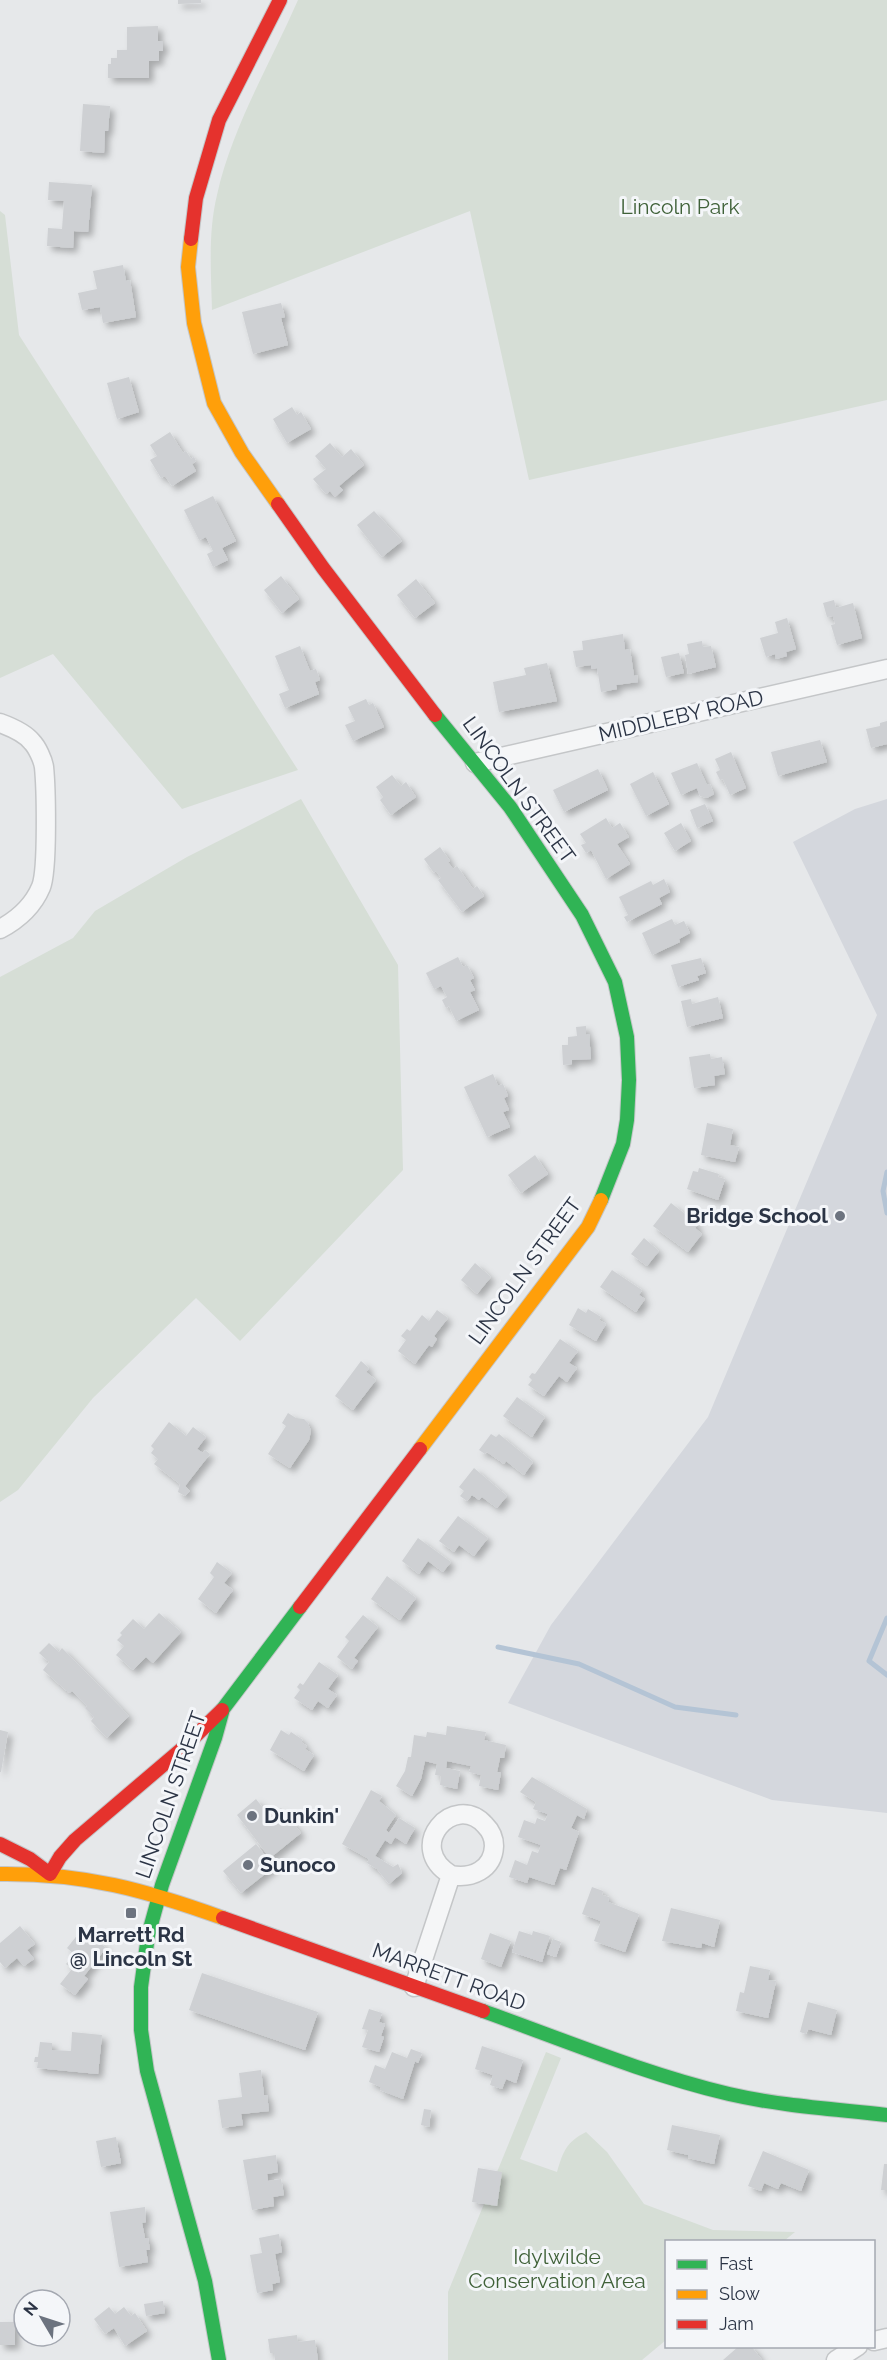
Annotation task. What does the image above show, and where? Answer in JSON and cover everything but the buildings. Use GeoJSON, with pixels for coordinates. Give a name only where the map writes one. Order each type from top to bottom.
{"type":"FeatureCollection","features":[{"type":"Feature","properties":{"kind":"street","name":"LINCOLN STREET"},"geometry":{"type":"LineString","coordinates":[[216,2358],[197,2256],[142,2053],[140,2018],[143,1960],[159,1895],[196,1786],[220,1726],[224,1708],[588,1227],[609,1185],[623,1144],[629,1080],[627,1036],[615,982],[582,915],[510,807],[426,704],[323,568],[242,453],[214,403],[194,323],[188,267],[196,198],[219,120],[280,0]]}},
{"type":"Feature","properties":{"kind":"street","name":"MIDDLEBY ROAD"},"geometry":{"type":"LineString","coordinates":[[475,763],[887,669]]}},
{"type":"Feature","properties":{"kind":"street"},"geometry":{"type":"LineString","coordinates":[[0,723],[32,741],[44,764],[45,849],[43,884],[32,904],[13,922],[0,929]]}},
{"type":"Feature","properties":{"kind":"street"},"geometry":{"type":"LineString","coordinates":[[0,1844],[30,1859],[50,1874],[60,1857],[75,1840],[183,1748],[224,1708]]}},
{"type":"Feature","properties":{"kind":"street","name":"MARRETT ROAD"},"geometry":{"type":"LineString","coordinates":[[0,1874],[50,1874],[82,1877],[159,1895],[655,2073],[730,2094],[795,2105],[887,2115]]}},
{"type":"Feature","properties":{"kind":"street"},"geometry":{"type":"LineString","coordinates":[[414,1987],[451,1875]]}},
{"type":"Feature","properties":{"kind":"street"},"geometry":{"type":"LineString","coordinates":[[836,2360],[855,2348]]}},
{"type":"Feature","properties":{"kind":"shaded area","name":"Bridge School"},"geometry":{"type":"Polygon","coordinates":[[[887,799],[887,1813],[772,1800],[508,1703],[551,1625],[708,1417],[877,1015],[793,842],[855,809],[887,799]]]}},
{"type":"Feature","properties":{"kind":"green space","name":"Lincoln Park"},"geometry":{"type":"Polygon","coordinates":[[[298,0],[887,0],[887,400],[529,480],[470,211],[212,310],[212,223],[217,195],[242,120],[298,0]]]}},
{"type":"Feature","properties":{"kind":"green space"},"geometry":{"type":"Polygon","coordinates":[[[0,211],[5,215],[19,335],[298,770],[182,809],[53,654],[0,678],[0,211]]]}},
{"type":"Feature","properties":{"kind":"green space"},"geometry":{"type":"Polygon","coordinates":[[[301,799],[398,965],[403,1170],[240,1341],[196,1298],[93,1398],[18,1490],[0,1502],[0,977],[73,938],[95,911],[187,857],[301,799]]]}},
{"type":"Feature","properties":{"kind":"green space","name":"Idylwilde Conservation Area"},"geometry":{"type":"Polygon","coordinates":[[[546,2052],[561,2058],[520,2159],[557,2172],[566,2148],[586,2132],[607,2152],[644,2204],[713,2230],[795,2232],[785,2240],[665,2240],[665,2341],[642,2360],[448,2360],[448,2292],[546,2052]]]}},
{"type":"Feature","properties":{"kind":"waterway"},"geometry":{"type":"LineString","coordinates":[[887,1172],[883,1191],[887,1213]]}},
{"type":"Feature","properties":{"kind":"waterway"},"geometry":{"type":"LineString","coordinates":[[887,1618],[869,1661],[887,1675]]}},
{"type":"Feature","properties":{"kind":"waterway"},"geometry":{"type":"LineString","coordinates":[[498,1647],[579,1664],[675,1707],[736,1715]]}},
{"type":"Feature","properties":{"kind":"traffic: fast"},"geometry":{"type":"LineString","coordinates":[[435,715],[510,807],[582,915],[615,982],[627,1037],[629,1080],[627,1120],[623,1144],[601,1200]]}},
{"type":"Feature","properties":{"kind":"traffic: fast"},"geometry":{"type":"LineString","coordinates":[[219,2360],[205,2281],[147,2071],[141,2030],[141,1987],[148,1936],[162,1885],[215,1738],[223,1709],[300,1607]]}},
{"type":"Feature","properties":{"kind":"traffic: fast"},"geometry":{"type":"LineString","coordinates":[[483,2011],[636,2067],[729,2094],[788,2104],[887,2115]]}},
{"type":"Feature","properties":{"kind":"traffic: slow"},"geometry":{"type":"LineString","coordinates":[[191,239],[188,267],[194,323],[214,403],[242,453],[278,504]]}},
{"type":"Feature","properties":{"kind":"traffic: slow"},"geometry":{"type":"LineString","coordinates":[[420,1449],[588,1227],[601,1200]]}},
{"type":"Feature","properties":{"kind":"traffic: slow"},"geometry":{"type":"LineString","coordinates":[[0,1874],[31,1874],[114,1885],[167,1899],[223,1918]]}},
{"type":"Feature","properties":{"kind":"traffic: jam"},"geometry":{"type":"LineString","coordinates":[[191,239],[196,198],[219,120],[280,0]]}},
{"type":"Feature","properties":{"kind":"traffic: jam"},"geometry":{"type":"LineString","coordinates":[[278,504],[323,568],[435,715]]}},
{"type":"Feature","properties":{"kind":"traffic: jam"},"geometry":{"type":"LineString","coordinates":[[300,1607],[420,1449]]}},
{"type":"Feature","properties":{"kind":"traffic: jam"},"geometry":{"type":"LineString","coordinates":[[0,1844],[30,1859],[50,1874],[60,1857],[75,1840],[183,1748],[222,1710]]}},
{"type":"Feature","properties":{"kind":"traffic: jam"},"geometry":{"type":"LineString","coordinates":[[223,1918],[483,2011]]}},
{"type":"Feature","properties":{"kind":"place","name":"Bridge School"},"geometry":{"type":"Point","coordinates":[840,1216]}},
{"type":"Feature","properties":{"kind":"place","name":"Dunkin'"},"geometry":{"type":"Point","coordinates":[252,1816]}},
{"type":"Feature","properties":{"kind":"place","name":"Sunoco"},"geometry":{"type":"Point","coordinates":[248,1865]}},
{"type":"Feature","properties":{"kind":"place","name":"Marrett Rd @ Lincoln St"},"geometry":{"type":"Point","coordinates":[131,1913]}}]}
